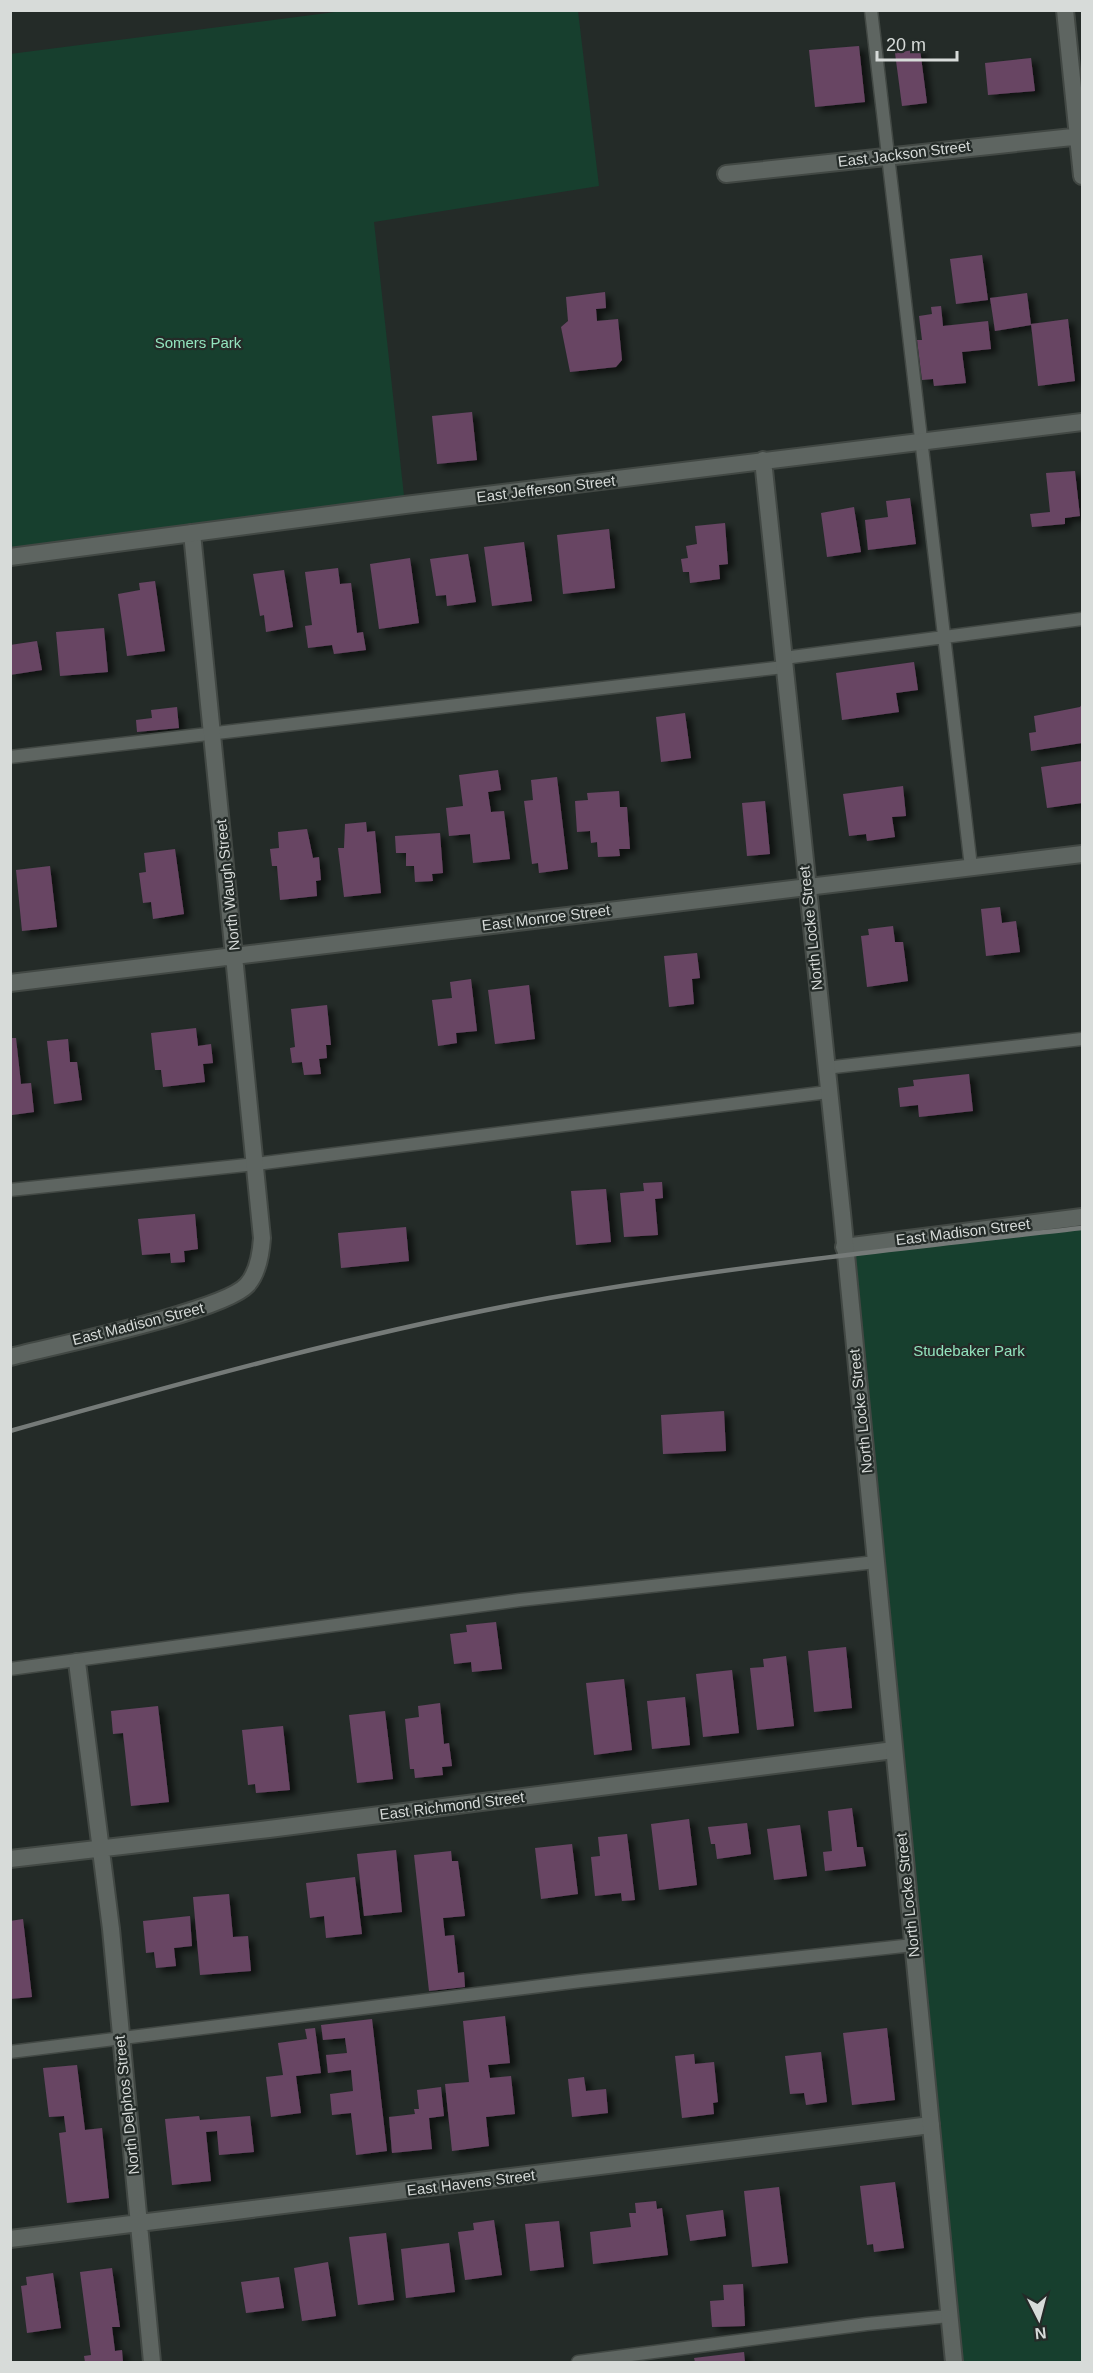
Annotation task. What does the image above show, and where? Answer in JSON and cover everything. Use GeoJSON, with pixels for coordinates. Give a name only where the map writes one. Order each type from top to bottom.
{"type":"FeatureCollection","features":[{"type":"Feature","properties":{"kind":"street"},"geometry":{"type":"LineString","coordinates":[[1065,10],[1083,176]]}},
{"type":"Feature","properties":{"kind":"street","name":"East Jackson Street"},"geometry":{"type":"LineString","coordinates":[[726,174],[1080,136]]}},
{"type":"Feature","properties":{"kind":"street","name":"East Jefferson Street"},"geometry":{"type":"LineString","coordinates":[[10,557],[608,482],[764,460],[1083,422]]}},
{"type":"Feature","properties":{"kind":"street","name":"North Locke Street"},"geometry":{"type":"LineString","coordinates":[[764,460],[876,1562],[954,2362]]}},
{"type":"Feature","properties":{"kind":"street","name":"North Waugh Street"},"geometry":{"type":"LineString","coordinates":[[192,533],[262,1238]]}},
{"type":"Feature","properties":{"kind":"street","name":"East Monroe Street"},"geometry":{"type":"LineString","coordinates":[[10,983],[1083,854]]}},
{"type":"Feature","properties":{"kind":"street","name":"East Madison Street"},"geometry":{"type":"LineString","coordinates":[[844,1247],[1083,1217]]}},
{"type":"Feature","properties":{"kind":"street","name":"East Madison Street"},"geometry":{"type":"LineString","coordinates":[[10,1357],[212,1305],[247,1286],[260,1257],[262,1238]]}},
{"type":"Feature","properties":{"kind":"street","name":"North Delphos Street"},"geometry":{"type":"LineString","coordinates":[[77,1662],[111,1929],[152,2362]]}},
{"type":"Feature","properties":{"kind":"street","name":"East Richmond Street"},"geometry":{"type":"LineString","coordinates":[[10,1859],[269,1829],[894,1750]]}},
{"type":"Feature","properties":{"kind":"street","name":"East Havens Street"},"geometry":{"type":"LineString","coordinates":[[10,2239],[931,2125]]}},
{"type":"Feature","properties":{"kind":"lane"},"geometry":{"type":"LineString","coordinates":[[871,10],[886,156],[922,441],[971,867]]}},
{"type":"Feature","properties":{"kind":"lane"},"geometry":{"type":"LineString","coordinates":[[10,757],[784,663],[945,637],[1083,620]]}},
{"type":"Feature","properties":{"kind":"lane"},"geometry":{"type":"LineString","coordinates":[[825,1068],[1083,1039]]}},
{"type":"Feature","properties":{"kind":"lane"},"geometry":{"type":"LineString","coordinates":[[10,1190],[256,1164],[828,1092]]}},
{"type":"Feature","properties":{"kind":"lane"},"geometry":{"type":"LineString","coordinates":[[10,1669],[77,1662],[520,1600],[876,1562]]}},
{"type":"Feature","properties":{"kind":"lane"},"geometry":{"type":"LineString","coordinates":[[10,2052],[581,1981],[913,1945]]}},
{"type":"Feature","properties":{"kind":"lane"},"geometry":{"type":"LineString","coordinates":[[578,2362],[867,2324],[949,2316]]}},
{"type":"Feature","properties":{"kind":"green space","name":"Somers Park"},"geometry":{"type":"Polygon","coordinates":[[[343,11],[578,11],[599,186],[374,222],[405,505],[11,558],[10,54],[343,11]]]}},
{"type":"Feature","properties":{"kind":"green space","name":"Studebaker Park"},"geometry":{"type":"Polygon","coordinates":[[[1082,1225],[1082,2362],[956,2362],[844,1247],[1082,1225]]]}},
{"type":"Feature","properties":{"kind":"building"},"geometry":{"type":"Polygon","coordinates":[[[859,46],[865,102],[815,107],[809,50],[859,46]]]}},
{"type":"Feature","properties":{"kind":"building"},"geometry":{"type":"Polygon","coordinates":[[[920,49],[927,103],[902,106],[895,53],[920,49]]]}},
{"type":"Feature","properties":{"kind":"building"},"geometry":{"type":"Polygon","coordinates":[[[1031,58],[1035,91],[988,95],[985,63],[1031,58]]]}},
{"type":"Feature","properties":{"kind":"building"},"geometry":{"type":"Polygon","coordinates":[[[982,255],[988,300],[956,304],[950,259],[982,255]]]}},
{"type":"Feature","properties":{"kind":"building"},"geometry":{"type":"Polygon","coordinates":[[[605,292],[606,308],[596,309],[597,321],[618,319],[622,360],[616,367],[570,372],[561,327],[568,321],[566,297],[605,292]]]}},
{"type":"Feature","properties":{"kind":"building"},"geometry":{"type":"Polygon","coordinates":[[[1027,293],[1031,325],[995,331],[990,298],[1027,293]]]}},
{"type":"Feature","properties":{"kind":"building"},"geometry":{"type":"Polygon","coordinates":[[[941,306],[943,326],[988,321],[991,349],[962,352],[966,383],[934,386],[933,379],[922,380],[917,340],[922,340],[919,316],[932,314],[931,307],[941,306]]]}},
{"type":"Feature","properties":{"kind":"building"},"geometry":{"type":"Polygon","coordinates":[[[1068,319],[1075,381],[1038,386],[1031,324],[1068,319]]]}},
{"type":"Feature","properties":{"kind":"building"},"geometry":{"type":"Polygon","coordinates":[[[472,412],[477,460],[437,464],[432,416],[472,412]]]}},
{"type":"Feature","properties":{"kind":"building"},"geometry":{"type":"Polygon","coordinates":[[[1075,471],[1080,516],[1065,518],[1065,524],[1032,527],[1030,514],[1050,512],[1046,473],[1075,471]]]}},
{"type":"Feature","properties":{"kind":"building"},"geometry":{"type":"Polygon","coordinates":[[[910,498],[916,544],[868,550],[865,520],[888,517],[886,501],[910,498]]]}},
{"type":"Feature","properties":{"kind":"building"},"geometry":{"type":"Polygon","coordinates":[[[854,507],[861,552],[827,557],[821,513],[854,507]]]}},
{"type":"Feature","properties":{"kind":"building"},"geometry":{"type":"Polygon","coordinates":[[[725,523],[728,564],[719,565],[720,579],[690,583],[689,572],[683,572],[681,559],[688,558],[686,546],[697,544],[695,526],[725,523]]]}},
{"type":"Feature","properties":{"kind":"building"},"geometry":{"type":"Polygon","coordinates":[[[609,529],[615,588],[563,594],[557,535],[609,529]]]}},
{"type":"Feature","properties":{"kind":"building"},"geometry":{"type":"Polygon","coordinates":[[[524,542],[532,601],[492,606],[484,547],[524,542]]]}},
{"type":"Feature","properties":{"kind":"building"},"geometry":{"type":"Polygon","coordinates":[[[468,554],[476,602],[447,606],[446,595],[436,596],[430,559],[468,554]]]}},
{"type":"Feature","properties":{"kind":"building"},"geometry":{"type":"Polygon","coordinates":[[[410,558],[419,623],[379,629],[370,564],[410,558]]]}},
{"type":"Feature","properties":{"kind":"building"},"geometry":{"type":"Polygon","coordinates":[[[338,568],[340,584],[351,583],[357,633],[363,632],[366,650],[334,654],[332,645],[308,648],[305,626],[312,625],[305,572],[338,568]]]}},
{"type":"Feature","properties":{"kind":"building"},"geometry":{"type":"Polygon","coordinates":[[[284,570],[293,627],[266,632],[264,615],[260,616],[253,574],[284,570]]]}},
{"type":"Feature","properties":{"kind":"building"},"geometry":{"type":"Polygon","coordinates":[[[155,581],[165,651],[127,656],[118,594],[140,590],[139,583],[155,581]]]}},
{"type":"Feature","properties":{"kind":"building"},"geometry":{"type":"Polygon","coordinates":[[[104,628],[108,672],[60,676],[56,632],[104,628]]]}},
{"type":"Feature","properties":{"kind":"building"},"geometry":{"type":"Polygon","coordinates":[[[37,641],[42,670],[10,675],[10,645],[37,641]]]}},
{"type":"Feature","properties":{"kind":"building"},"geometry":{"type":"Polygon","coordinates":[[[914,662],[918,690],[896,693],[899,712],[842,720],[836,673],[914,662]]]}},
{"type":"Feature","properties":{"kind":"building"},"geometry":{"type":"Polygon","coordinates":[[[1082,704],[1082,743],[1031,751],[1029,733],[1036,732],[1034,716],[1080,707],[1082,704]]]}},
{"type":"Feature","properties":{"kind":"building"},"geometry":{"type":"Polygon","coordinates":[[[177,707],[179,728],[137,732],[136,720],[152,718],[151,710],[177,707]]]}},
{"type":"Feature","properties":{"kind":"building"},"geometry":{"type":"Polygon","coordinates":[[[685,713],[691,758],[661,762],[656,717],[685,713]]]}},
{"type":"Feature","properties":{"kind":"building"},"geometry":{"type":"Polygon","coordinates":[[[1082,761],[1082,803],[1047,808],[1041,767],[1082,761]]]}},
{"type":"Feature","properties":{"kind":"building"},"geometry":{"type":"Polygon","coordinates":[[[498,770],[501,790],[488,792],[491,812],[504,811],[510,859],[473,863],[470,834],[449,836],[446,808],[463,806],[459,775],[498,770]]]}},
{"type":"Feature","properties":{"kind":"building"},"geometry":{"type":"Polygon","coordinates":[[[557,777],[568,869],[539,873],[538,863],[532,864],[524,801],[533,800],[531,780],[557,777]]]}},
{"type":"Feature","properties":{"kind":"building"},"geometry":{"type":"Polygon","coordinates":[[[903,786],[906,816],[892,817],[895,837],[867,841],[866,834],[849,836],[843,794],[903,786]]]}},
{"type":"Feature","properties":{"kind":"building"},"geometry":{"type":"Polygon","coordinates":[[[619,791],[620,807],[627,807],[630,849],[619,849],[620,856],[598,857],[597,842],[591,843],[590,831],[577,832],[575,801],[588,800],[587,793],[619,791]]]}},
{"type":"Feature","properties":{"kind":"building"},"geometry":{"type":"Polygon","coordinates":[[[765,801],[770,854],[747,856],[742,803],[765,801]]]}},
{"type":"Feature","properties":{"kind":"building"},"geometry":{"type":"Polygon","coordinates":[[[366,822],[367,832],[375,831],[381,893],[344,897],[338,848],[344,848],[345,824],[366,822]]]}},
{"type":"Feature","properties":{"kind":"building"},"geometry":{"type":"Polygon","coordinates":[[[307,829],[313,858],[319,857],[321,880],[316,881],[317,896],[280,900],[277,866],[272,866],[270,849],[279,848],[278,832],[307,829]]]}},
{"type":"Feature","properties":{"kind":"building"},"geometry":{"type":"Polygon","coordinates":[[[440,833],[443,873],[432,874],[433,881],[415,882],[414,866],[406,866],[406,853],[396,853],[395,836],[440,833]]]}},
{"type":"Feature","properties":{"kind":"building"},"geometry":{"type":"Polygon","coordinates":[[[175,849],[184,914],[153,919],[151,902],[143,903],[139,873],[146,872],[144,853],[175,849]]]}},
{"type":"Feature","properties":{"kind":"building"},"geometry":{"type":"Polygon","coordinates":[[[50,866],[57,927],[22,931],[16,870],[50,866]]]}},
{"type":"Feature","properties":{"kind":"building"},"geometry":{"type":"Polygon","coordinates":[[[1000,907],[1002,923],[1016,921],[1020,952],[986,956],[981,909],[1000,907]]]}},
{"type":"Feature","properties":{"kind":"building"},"geometry":{"type":"Polygon","coordinates":[[[893,926],[895,942],[903,942],[908,981],[867,987],[861,936],[869,935],[868,929],[893,926]]]}},
{"type":"Feature","properties":{"kind":"building"},"geometry":{"type":"Polygon","coordinates":[[[697,953],[700,978],[692,979],[694,1004],[669,1007],[664,956],[697,953]]]}},
{"type":"Feature","properties":{"kind":"building"},"geometry":{"type":"Polygon","coordinates":[[[471,979],[477,1031],[456,1033],[457,1043],[438,1046],[432,1000],[452,998],[450,982],[471,979]]]}},
{"type":"Feature","properties":{"kind":"building"},"geometry":{"type":"Polygon","coordinates":[[[529,985],[535,1039],[495,1044],[488,990],[529,985]]]}},
{"type":"Feature","properties":{"kind":"building"},"geometry":{"type":"Polygon","coordinates":[[[327,1005],[331,1045],[326,1045],[327,1058],[319,1059],[321,1074],[304,1075],[302,1062],[292,1063],[290,1048],[295,1047],[291,1009],[327,1005]]]}},
{"type":"Feature","properties":{"kind":"building"},"geometry":{"type":"Polygon","coordinates":[[[196,1028],[198,1046],[211,1044],[213,1063],[203,1064],[205,1082],[163,1087],[161,1070],[155,1070],[151,1033],[196,1028]]]}},
{"type":"Feature","properties":{"kind":"building"},"geometry":{"type":"Polygon","coordinates":[[[10,1038],[16,1038],[21,1084],[31,1083],[34,1112],[12,1115],[10,1038]]]}},
{"type":"Feature","properties":{"kind":"building"},"geometry":{"type":"Polygon","coordinates":[[[68,1039],[70,1062],[77,1062],[82,1100],[54,1104],[47,1041],[68,1039]]]}},
{"type":"Feature","properties":{"kind":"building"},"geometry":{"type":"Polygon","coordinates":[[[969,1074],[973,1111],[919,1117],[918,1105],[900,1107],[898,1088],[914,1086],[913,1080],[969,1074]]]}},
{"type":"Feature","properties":{"kind":"building"},"geometry":{"type":"Polygon","coordinates":[[[662,1182],[663,1198],[655,1199],[658,1235],[624,1237],[620,1193],[644,1191],[643,1183],[662,1182]]]}},
{"type":"Feature","properties":{"kind":"building"},"geometry":{"type":"Polygon","coordinates":[[[606,1189],[611,1242],[576,1245],[571,1191],[606,1189]]]}},
{"type":"Feature","properties":{"kind":"building"},"geometry":{"type":"Polygon","coordinates":[[[195,1214],[198,1249],[184,1251],[185,1262],[171,1263],[170,1253],[142,1255],[138,1219],[195,1214]]]}},
{"type":"Feature","properties":{"kind":"building"},"geometry":{"type":"Polygon","coordinates":[[[406,1227],[409,1261],[341,1268],[338,1233],[406,1227]]]}},
{"type":"Feature","properties":{"kind":"building"},"geometry":{"type":"Polygon","coordinates":[[[724,1411],[726,1451],[663,1454],[661,1415],[724,1411]]]}},
{"type":"Feature","properties":{"kind":"building"},"geometry":{"type":"Polygon","coordinates":[[[496,1622],[502,1669],[472,1672],[471,1662],[454,1664],[450,1634],[467,1632],[466,1625],[496,1622]]]}},
{"type":"Feature","properties":{"kind":"building"},"geometry":{"type":"Polygon","coordinates":[[[846,1647],[852,1708],[814,1712],[808,1651],[846,1647]]]}},
{"type":"Feature","properties":{"kind":"building"},"geometry":{"type":"Polygon","coordinates":[[[786,1656],[794,1726],[757,1730],[750,1668],[764,1667],[763,1659],[786,1656]]]}},
{"type":"Feature","properties":{"kind":"building"},"geometry":{"type":"Polygon","coordinates":[[[732,1670],[739,1733],[703,1737],[696,1674],[732,1670]]]}},
{"type":"Feature","properties":{"kind":"building"},"geometry":{"type":"Polygon","coordinates":[[[624,1679],[632,1750],[594,1755],[586,1683],[624,1679]]]}},
{"type":"Feature","properties":{"kind":"building"},"geometry":{"type":"Polygon","coordinates":[[[685,1697],[690,1745],[652,1749],[647,1701],[685,1697]]]}},
{"type":"Feature","properties":{"kind":"building"},"geometry":{"type":"Polygon","coordinates":[[[440,1703],[444,1744],[449,1743],[452,1766],[442,1767],[443,1775],[415,1778],[414,1769],[410,1769],[405,1719],[419,1717],[418,1706],[440,1703]]]}},
{"type":"Feature","properties":{"kind":"building"},"geometry":{"type":"Polygon","coordinates":[[[158,1706],[169,1802],[131,1806],[123,1733],[113,1734],[111,1711],[158,1706]]]}},
{"type":"Feature","properties":{"kind":"building"},"geometry":{"type":"Polygon","coordinates":[[[385,1711],[393,1779],[357,1783],[349,1715],[385,1711]]]}},
{"type":"Feature","properties":{"kind":"building"},"geometry":{"type":"Polygon","coordinates":[[[283,1726],[290,1790],[256,1793],[255,1784],[248,1785],[242,1730],[283,1726]]]}},
{"type":"Feature","properties":{"kind":"building"},"geometry":{"type":"Polygon","coordinates":[[[852,1808],[857,1847],[863,1847],[866,1866],[825,1871],[823,1852],[832,1851],[828,1811],[852,1808]]]}},
{"type":"Feature","properties":{"kind":"building"},"geometry":{"type":"Polygon","coordinates":[[[689,1819],[697,1885],[659,1890],[651,1824],[689,1819]]]}},
{"type":"Feature","properties":{"kind":"building"},"geometry":{"type":"Polygon","coordinates":[[[747,1823],[751,1854],[717,1859],[715,1844],[711,1844],[708,1827],[747,1823]]]}},
{"type":"Feature","properties":{"kind":"building"},"geometry":{"type":"Polygon","coordinates":[[[800,1825],[807,1876],[774,1880],[767,1829],[800,1825]]]}},
{"type":"Feature","properties":{"kind":"building"},"geometry":{"type":"Polygon","coordinates":[[[627,1834],[635,1900],[622,1901],[621,1893],[595,1896],[591,1857],[600,1856],[598,1837],[627,1834]]]}},
{"type":"Feature","properties":{"kind":"building"},"geometry":{"type":"Polygon","coordinates":[[[572,1844],[578,1894],[541,1899],[535,1848],[572,1844]]]}},
{"type":"Feature","properties":{"kind":"building"},"geometry":{"type":"Polygon","coordinates":[[[396,1850],[402,1912],[364,1916],[357,1854],[396,1850]]]}},
{"type":"Feature","properties":{"kind":"building"},"geometry":{"type":"Polygon","coordinates":[[[451,1851],[452,1861],[458,1861],[465,1916],[443,1918],[445,1936],[454,1935],[458,1973],[464,1972],[465,1987],[429,1991],[414,1855],[451,1851]]]}},
{"type":"Feature","properties":{"kind":"building"},"geometry":{"type":"Polygon","coordinates":[[[355,1877],[362,1934],[326,1938],[324,1916],[310,1918],[306,1883],[355,1877]]]}},
{"type":"Feature","properties":{"kind":"building"},"geometry":{"type":"Polygon","coordinates":[[[229,1894],[233,1937],[248,1936],[251,1971],[200,1975],[193,1897],[229,1894]]]}},
{"type":"Feature","properties":{"kind":"building"},"geometry":{"type":"Polygon","coordinates":[[[190,1916],[192,1946],[174,1948],[176,1966],[156,1968],[154,1952],[146,1953],[143,1921],[190,1916]]]}},
{"type":"Feature","properties":{"kind":"building"},"geometry":{"type":"Polygon","coordinates":[[[23,1919],[32,1997],[10,1999],[10,1921],[23,1919]]]}},
{"type":"Feature","properties":{"kind":"building"},"geometry":{"type":"Polygon","coordinates":[[[505,2016],[510,2063],[488,2065],[490,2078],[511,2076],[515,2114],[486,2117],[489,2146],[452,2151],[445,2084],[469,2082],[463,2021],[505,2016]]]}},
{"type":"Feature","properties":{"kind":"building"},"geometry":{"type":"Polygon","coordinates":[[[372,2019],[387,2151],[356,2155],[351,2113],[332,2115],[330,2094],[353,2091],[351,2070],[328,2073],[326,2055],[347,2053],[345,2038],[323,2040],[321,2025],[372,2019]]]}},
{"type":"Feature","properties":{"kind":"building"},"geometry":{"type":"Polygon","coordinates":[[[315,2028],[321,2073],[296,2076],[301,2113],[271,2117],[266,2077],[283,2075],[278,2043],[307,2039],[305,2029],[315,2028]]]}},
{"type":"Feature","properties":{"kind":"building"},"geometry":{"type":"Polygon","coordinates":[[[887,2028],[895,2100],[852,2105],[843,2033],[887,2028]]]}},
{"type":"Feature","properties":{"kind":"building"},"geometry":{"type":"Polygon","coordinates":[[[821,2052],[827,2102],[806,2105],[804,2093],[790,2094],[785,2056],[821,2052]]]}},
{"type":"Feature","properties":{"kind":"building"},"geometry":{"type":"Polygon","coordinates":[[[694,2054],[695,2064],[714,2062],[718,2102],[713,2103],[714,2114],[682,2118],[675,2056],[694,2054]]]}},
{"type":"Feature","properties":{"kind":"building"},"geometry":{"type":"Polygon","coordinates":[[[77,2065],[85,2130],[102,2128],[109,2198],[67,2203],[59,2133],[66,2132],[64,2116],[49,2117],[43,2068],[77,2065]]]}},
{"type":"Feature","properties":{"kind":"building"},"geometry":{"type":"Polygon","coordinates":[[[584,2077],[586,2091],[606,2089],[608,2113],[572,2117],[568,2079],[584,2077]]]}},
{"type":"Feature","properties":{"kind":"building"},"geometry":{"type":"Polygon","coordinates":[[[441,2087],[444,2116],[429,2118],[432,2149],[392,2153],[389,2117],[415,2114],[414,2109],[419,2109],[417,2090],[441,2087]]]}},
{"type":"Feature","properties":{"kind":"building"},"geometry":{"type":"Polygon","coordinates":[[[199,2116],[200,2120],[250,2116],[254,2152],[219,2155],[217,2131],[206,2132],[211,2181],[172,2185],[165,2119],[199,2116]]]}},
{"type":"Feature","properties":{"kind":"building"},"geometry":{"type":"Polygon","coordinates":[[[895,2182],[904,2248],[874,2252],[873,2244],[867,2245],[860,2186],[895,2182]]]}},
{"type":"Feature","properties":{"kind":"building"},"geometry":{"type":"Polygon","coordinates":[[[779,2187],[788,2263],[752,2267],[744,2191],[779,2187]]]}},
{"type":"Feature","properties":{"kind":"building"},"geometry":{"type":"Polygon","coordinates":[[[656,2201],[657,2209],[662,2208],[668,2255],[593,2264],[590,2232],[631,2227],[629,2213],[636,2213],[635,2203],[656,2201]]]}},
{"type":"Feature","properties":{"kind":"building"},"geometry":{"type":"Polygon","coordinates":[[[723,2210],[726,2236],[690,2241],[686,2215],[723,2210]]]}},
{"type":"Feature","properties":{"kind":"building"},"geometry":{"type":"Polygon","coordinates":[[[494,2220],[502,2275],[465,2280],[458,2232],[474,2230],[473,2223],[494,2220]]]}},
{"type":"Feature","properties":{"kind":"building"},"geometry":{"type":"Polygon","coordinates":[[[559,2221],[564,2267],[530,2271],[525,2224],[559,2221]]]}},
{"type":"Feature","properties":{"kind":"building"},"geometry":{"type":"Polygon","coordinates":[[[386,2233],[394,2300],[358,2305],[349,2237],[386,2233]]]}},
{"type":"Feature","properties":{"kind":"building"},"geometry":{"type":"Polygon","coordinates":[[[449,2243],[455,2292],[406,2298],[401,2249],[449,2243]]]}},
{"type":"Feature","properties":{"kind":"building"},"geometry":{"type":"Polygon","coordinates":[[[328,2262],[336,2316],[302,2321],[294,2268],[328,2262]]]}},
{"type":"Feature","properties":{"kind":"building"},"geometry":{"type":"Polygon","coordinates":[[[112,2268],[120,2327],[112,2327],[115,2351],[122,2350],[123,2362],[85,2362],[84,2356],[91,2355],[80,2272],[112,2268]]]}},
{"type":"Feature","properties":{"kind":"building"},"geometry":{"type":"Polygon","coordinates":[[[53,2273],[61,2328],[27,2333],[21,2286],[27,2285],[26,2277],[53,2273]]]}},
{"type":"Feature","properties":{"kind":"building"},"geometry":{"type":"Polygon","coordinates":[[[279,2277],[284,2308],[246,2313],[241,2282],[279,2277]]]}},
{"type":"Feature","properties":{"kind":"building"},"geometry":{"type":"Polygon","coordinates":[[[743,2284],[745,2326],[712,2327],[710,2301],[724,2300],[723,2285],[743,2284]]]}},
{"type":"Feature","properties":{"kind":"building"},"geometry":{"type":"Polygon","coordinates":[[[744,2352],[745,2362],[695,2362],[694,2358],[744,2352]]]}},
{"type":"Feature","properties":{"kind":"railway"},"geometry":{"type":"LineString","coordinates":[[10,1431],[345,1341],[549,1298],[748,1268],[1082,1228]]}}]}
